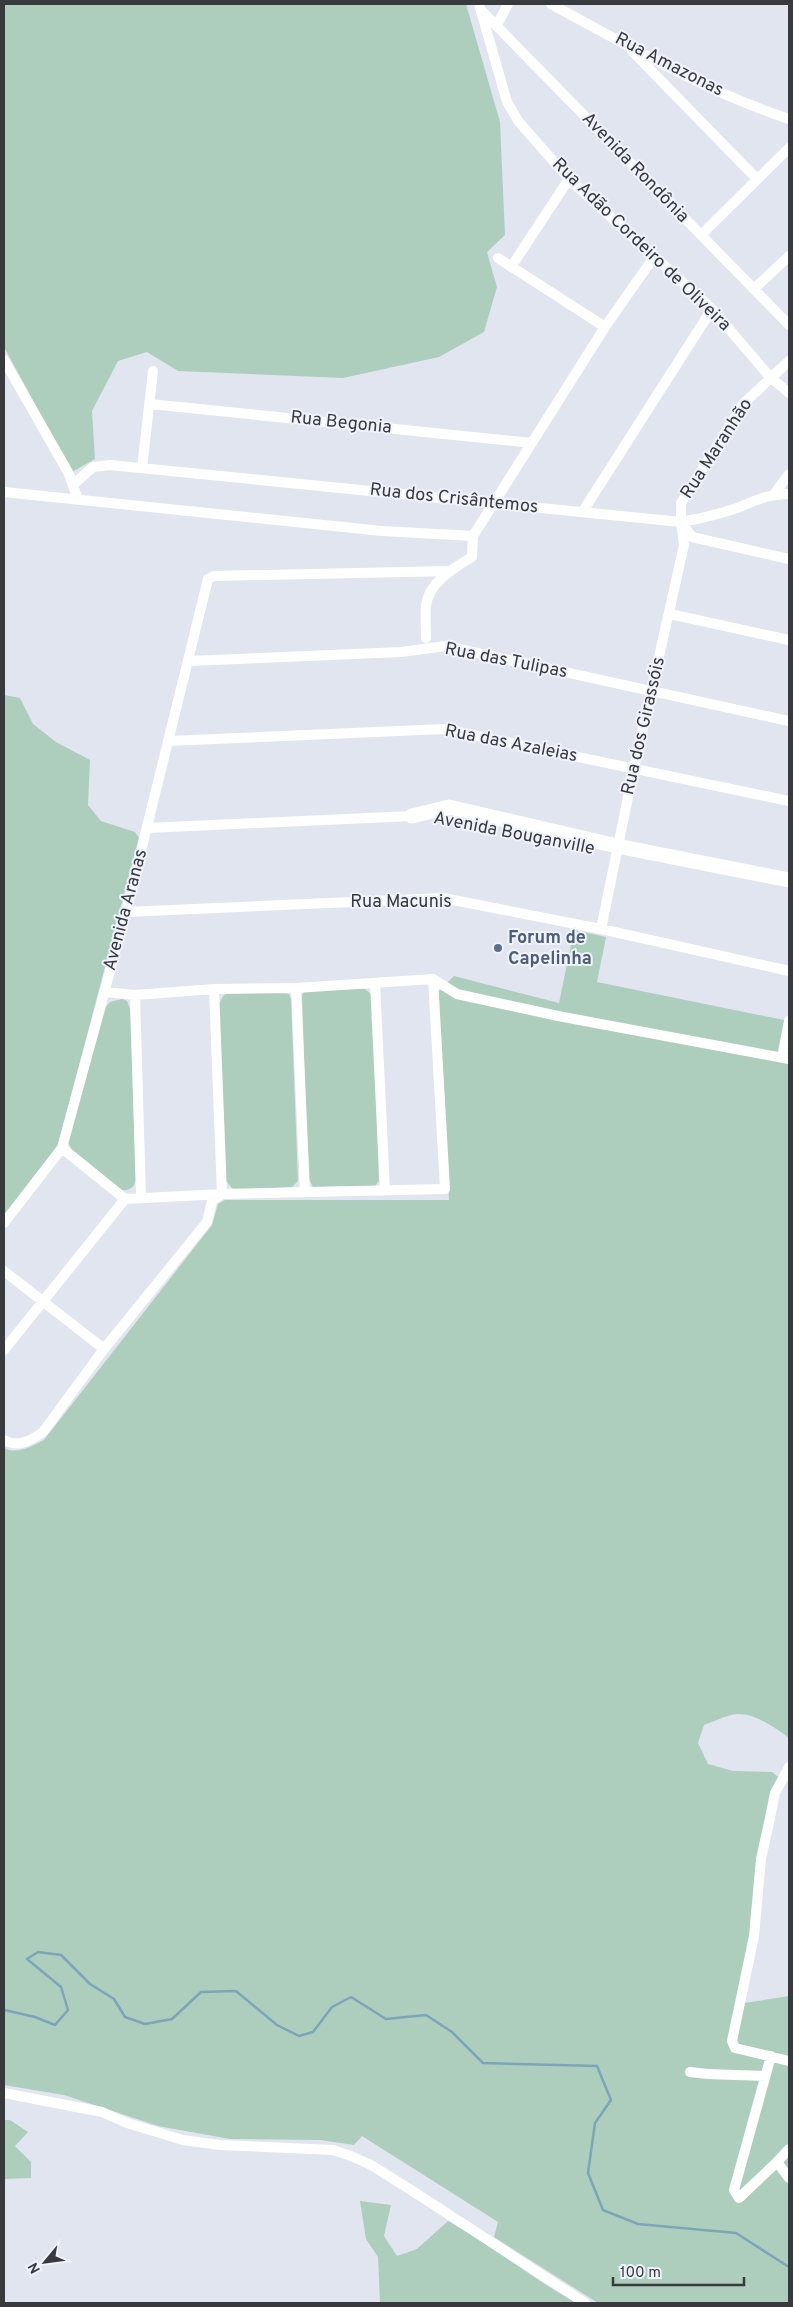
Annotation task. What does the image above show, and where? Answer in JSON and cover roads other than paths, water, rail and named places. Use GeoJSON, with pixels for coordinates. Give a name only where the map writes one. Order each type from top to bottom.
{"type":"FeatureCollection","features":[{"type":"Feature","properties":{"kind":"street"},"geometry":{"type":"LineString","coordinates":[[497,25],[508,4]]}},
{"type":"Feature","properties":{"kind":"street","name":"Rua Amazonas"},"geometry":{"type":"LineString","coordinates":[[551,4],[626,44],[751,106],[789,118]]}},
{"type":"Feature","properties":{"kind":"street","name":"Avenida Rondônia"},"geometry":{"type":"LineString","coordinates":[[480,7],[789,325]]}},
{"type":"Feature","properties":{"kind":"street","name":"Rua Adão Cordeiro de Oliveira"},"geometry":{"type":"LineString","coordinates":[[480,7],[507,102],[519,122],[569,180],[712,309],[770,378],[789,393]]}},
{"type":"Feature","properties":{"kind":"street"},"geometry":{"type":"LineString","coordinates":[[626,44],[757,179]]}},
{"type":"Feature","properties":{"kind":"street"},"geometry":{"type":"LineString","coordinates":[[701,235],[789,148]]}},
{"type":"Feature","properties":{"kind":"street"},"geometry":{"type":"LineString","coordinates":[[511,267],[569,180]]}},
{"type":"Feature","properties":{"kind":"street"},"geometry":{"type":"LineString","coordinates":[[754,289],[789,256]]}},
{"type":"Feature","properties":{"kind":"street"},"geometry":{"type":"LineString","coordinates":[[426,638],[426,604],[432,590],[449,571],[472,557],[473,536],[605,327],[654,257]]}},
{"type":"Feature","properties":{"kind":"street"},"geometry":{"type":"LineString","coordinates":[[498,258],[605,327]]}},
{"type":"Feature","properties":{"kind":"street"},"geometry":{"type":"LineString","coordinates":[[583,511],[712,309]]}},
{"type":"Feature","properties":{"kind":"street"},"geometry":{"type":"LineString","coordinates":[[4,360],[74,484],[78,500]]}},
{"type":"Feature","properties":{"kind":"street","name":"Rua Maranhão"},"geometry":{"type":"LineString","coordinates":[[681,522],[681,503],[744,402],[789,361]]}},
{"type":"Feature","properties":{"kind":"street"},"geometry":{"type":"LineString","coordinates":[[142,468],[153,371]]}},
{"type":"Feature","properties":{"kind":"street","name":"Rua Begonia"},"geometry":{"type":"LineString","coordinates":[[150,404],[532,443]]}},
{"type":"Feature","properties":{"kind":"street","name":"Rua dos Crisântemos"},"geometry":{"type":"LineString","coordinates":[[74,484],[93,467],[110,464],[681,522],[719,513],[775,493]]}},
{"type":"Feature","properties":{"kind":"street"},"geometry":{"type":"LineString","coordinates":[[775,493],[789,474]]}},
{"type":"Feature","properties":{"kind":"street"},"geometry":{"type":"LineString","coordinates":[[4,492],[382,531],[473,536]]}},
{"type":"Feature","properties":{"kind":"street"},"geometry":{"type":"LineString","coordinates":[[775,493],[789,494]]}},
{"type":"Feature","properties":{"kind":"street"},"geometry":{"type":"LineString","coordinates":[[681,522],[692,537],[789,559]]}},
{"type":"Feature","properties":{"kind":"street","name":"Rua dos Girassóis"},"geometry":{"type":"LineString","coordinates":[[601,929],[634,768],[684,545],[681,522]]}},
{"type":"Feature","properties":{"kind":"street","name":"Avenida Aranas"},"geometry":{"type":"LineString","coordinates":[[4,1223],[62,1148],[126,912],[189,661],[205,583],[214,576],[449,571]]}},
{"type":"Feature","properties":{"kind":"street"},"geometry":{"type":"LineString","coordinates":[[670,614],[789,640]]}},
{"type":"Feature","properties":{"kind":"street","name":"Rua das Tulipas"},"geometry":{"type":"LineString","coordinates":[[189,661],[401,652],[445,646],[789,721]]}},
{"type":"Feature","properties":{"kind":"street","name":"Rua das Azaleias"},"geometry":{"type":"LineString","coordinates":[[168,741],[444,729],[789,801]]}},
{"type":"Feature","properties":{"kind":"street","name":"Avenida Bouganville"},"geometry":{"type":"LineString","coordinates":[[412,816],[449,807],[617,851],[789,889]]}},
{"type":"Feature","properties":{"kind":"street"},"geometry":{"type":"LineString","coordinates":[[147,828],[412,816]]}},
{"type":"Feature","properties":{"kind":"street","name":"Avenida Bouganville"},"geometry":{"type":"LineString","coordinates":[[617,851],[789,880]]}},
{"type":"Feature","properties":{"kind":"street","name":"Rua Macunis"},"geometry":{"type":"LineString","coordinates":[[126,912],[443,898],[601,929],[789,971]]}},
{"type":"Feature","properties":{"kind":"street"},"geometry":{"type":"LineString","coordinates":[[105,992],[135,995],[214,989],[296,988],[433,979],[457,994],[558,1016],[786,1058],[789,1021]]}},
{"type":"Feature","properties":{"kind":"street"},"geometry":{"type":"LineString","coordinates":[[4,1350],[42,1300],[125,1199],[222,1194],[445,1189],[433,979]]}},
{"type":"Feature","properties":{"kind":"street"},"geometry":{"type":"LineString","coordinates":[[375,983],[386,1190]]}},
{"type":"Feature","properties":{"kind":"street"},"geometry":{"type":"LineString","coordinates":[[296,988],[305,1192]]}},
{"type":"Feature","properties":{"kind":"street"},"geometry":{"type":"LineString","coordinates":[[214,989],[222,1194]]}},
{"type":"Feature","properties":{"kind":"street"},"geometry":{"type":"LineString","coordinates":[[135,995],[141,1197]]}},
{"type":"Feature","properties":{"kind":"street"},"geometry":{"type":"LineString","coordinates":[[62,1148],[125,1199]]}},
{"type":"Feature","properties":{"kind":"street"},"geometry":{"type":"LineString","coordinates":[[4,1440],[12,1445],[30,1441],[43,1432],[104,1349],[207,1222],[212,1201],[222,1194]]}},
{"type":"Feature","properties":{"kind":"street"},"geometry":{"type":"LineString","coordinates":[[4,1271],[104,1349]]}},
{"type":"Feature","properties":{"kind":"street"},"geometry":{"type":"LineString","coordinates":[[789,1767],[775,1793],[761,1859],[754,1936],[732,2041],[735,2048],[789,2062]]}},
{"type":"Feature","properties":{"kind":"street"},"geometry":{"type":"LineString","coordinates":[[771,2056],[734,2190],[739,2198],[789,2149]]}},
{"type":"Feature","properties":{"kind":"street"},"geometry":{"type":"LineString","coordinates":[[690,2072],[710,2075],[742,2074],[765,2076]]}},
{"type":"Feature","properties":{"kind":"street"},"geometry":{"type":"LineString","coordinates":[[4,2093],[102,2112],[127,2123],[183,2140],[228,2145],[333,2150],[351,2156],[371,2165],[403,2185],[585,2303]]}},
{"type":"Feature","properties":{"kind":"street"},"geometry":{"type":"LineString","coordinates":[[777,2162],[789,2178]]}},
{"type":"Feature","properties":{"kind":"waterway"},"geometry":{"type":"LineString","coordinates":[[4,2010],[35,2017],[55,2025],[68,2010],[61,1987],[27,1959],[38,1952],[61,1955],[90,1984],[114,1999],[125,2017],[145,2024],[172,2019],[201,1992],[236,1991],[277,2025],[299,2036],[313,2032],[332,2007],[351,1997],[386,2019],[426,2015],[452,2032],[483,2063],[597,2066],[611,2100],[595,2123],[588,2173],[603,2210],[638,2224],[736,2233],[789,2267]]}},
{"type":"Feature","properties":{"kind":"place","name":"Forum de Capelinha"},"geometry":{"type":"Point","coordinates":[498,948]}}]}
